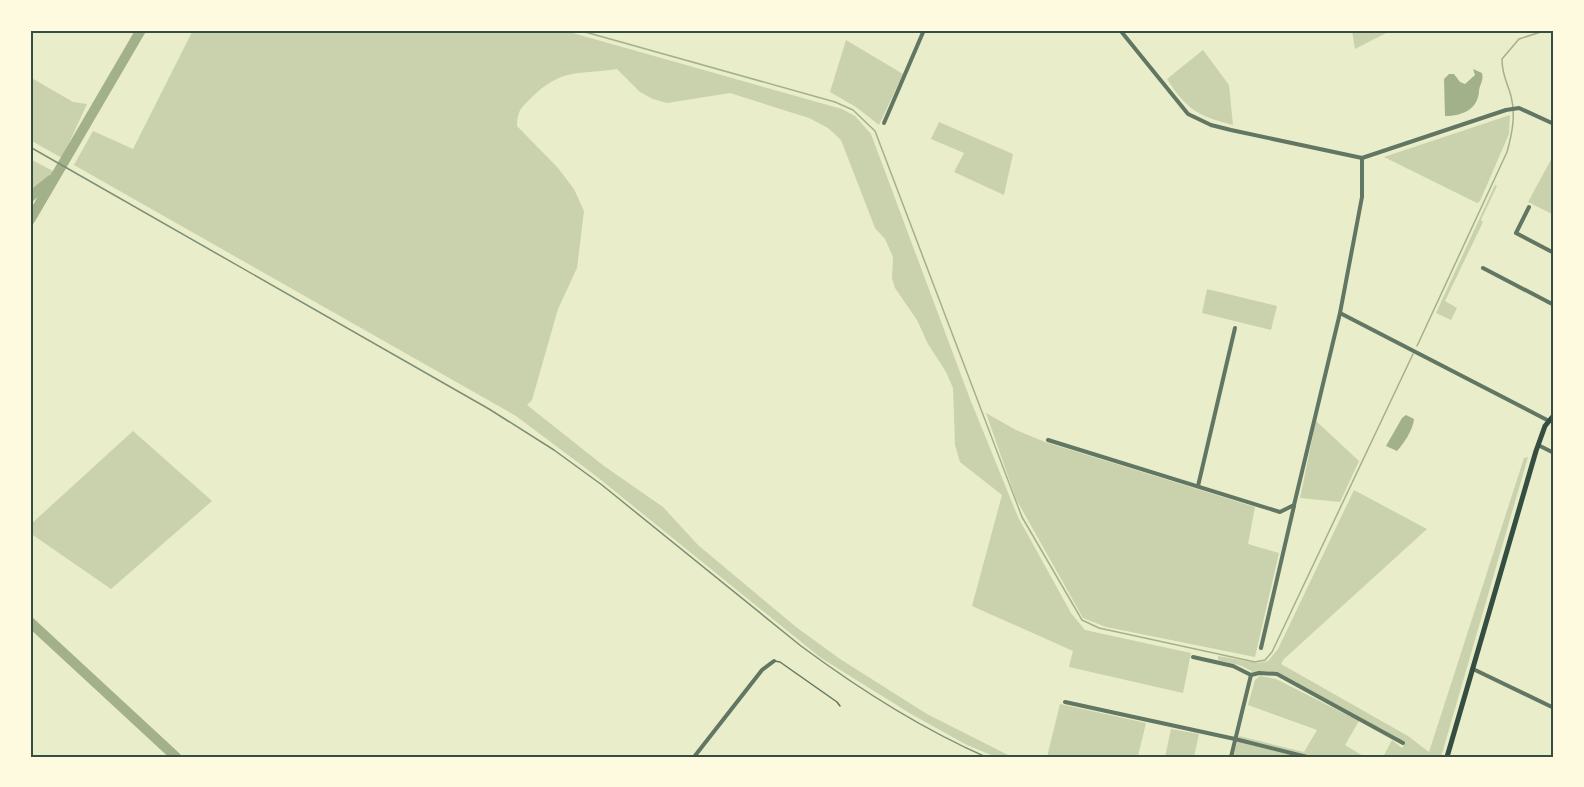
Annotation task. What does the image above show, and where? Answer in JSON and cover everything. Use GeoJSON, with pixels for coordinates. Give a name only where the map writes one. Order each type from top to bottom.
{"type":"FeatureCollection","features":[{"type":"Feature","properties":{"kind":"main road"},"geometry":{"type":"LineString","coordinates":[[1447,757],[1538,445],[1548,421],[1554,415]]}},
{"type":"Feature","properties":{"kind":"street"},"geometry":{"type":"LineString","coordinates":[[884,123],[924,30]]}},
{"type":"Feature","properties":{"kind":"street"},"geometry":{"type":"LineString","coordinates":[[1120,30],[1188,114],[1211,125],[1362,158],[1512,109],[1519,108],[1534,113],[1554,124]]}},
{"type":"Feature","properties":{"kind":"street"},"geometry":{"type":"LineString","coordinates":[[1261,648],[1340,312],[1362,197],[1362,158]]}},
{"type":"Feature","properties":{"kind":"street"},"geometry":{"type":"LineString","coordinates":[[1529,207],[1516,233],[1554,253]]}},
{"type":"Feature","properties":{"kind":"street"},"geometry":{"type":"LineString","coordinates":[[1483,268],[1554,305]]}},
{"type":"Feature","properties":{"kind":"street"},"geometry":{"type":"LineString","coordinates":[[1340,312],[1548,421]]}},
{"type":"Feature","properties":{"kind":"street"},"geometry":{"type":"LineString","coordinates":[[1198,486],[1235,328]]}},
{"type":"Feature","properties":{"kind":"street"},"geometry":{"type":"LineString","coordinates":[[1048,440],[1280,512],[1294,505]]}},
{"type":"Feature","properties":{"kind":"street"},"geometry":{"type":"LineString","coordinates":[[1538,445],[1554,453]]}},
{"type":"Feature","properties":{"kind":"street"},"geometry":{"type":"LineString","coordinates":[[1193,657],[1233,666],[1251,675],[1277,674],[1402,742]]}},
{"type":"Feature","properties":{"kind":"street"},"geometry":{"type":"LineString","coordinates":[[694,757],[697,750],[762,670],[774,661]]}},
{"type":"Feature","properties":{"kind":"street"},"geometry":{"type":"LineString","coordinates":[[1473,669],[1554,708]]}},
{"type":"Feature","properties":{"kind":"street"},"geometry":{"type":"LineString","coordinates":[[1231,757],[1251,675]]}},
{"type":"Feature","properties":{"kind":"street"},"geometry":{"type":"LineString","coordinates":[[1065,702],[1307,757]]}},
{"type":"Feature","properties":{"kind":"lane"},"geometry":{"type":"LineString","coordinates":[[774,661],[780,662],[840,706]]}},
{"type":"Feature","properties":{"kind":"shaded area"},"geometry":{"type":"Polygon","coordinates":[[[193,30],[562,30],[842,109],[855,116],[871,134],[970,399],[1018,517],[1071,613],[1085,630],[1191,653],[1183,693],[1069,667],[1073,651],[972,606],[1002,495],[960,462],[955,445],[953,388],[917,320],[895,288],[892,278],[893,257],[885,239],[875,228],[841,140],[828,128],[809,118],[730,93],[667,103],[640,92],[617,69],[562,77],[552,81],[531,98],[520,110],[517,126],[558,168],[574,189],[584,211],[577,268],[558,309],[532,400],[527,405],[604,466],[663,507],[698,545],[796,627],[840,659],[927,714],[1012,757],[996,757],[967,745],[911,714],[821,658],[596,476],[516,416],[74,165],[93,131],[133,149],[193,30]]]}},
{"type":"Feature","properties":{"kind":"shaded area"},"geometry":{"type":"Polygon","coordinates":[[[1352,30],[1392,30],[1355,49],[1352,30]]]}},
{"type":"Feature","properties":{"kind":"shaded area"},"geometry":{"type":"Polygon","coordinates":[[[846,40],[903,74],[879,125],[856,107],[830,92],[846,40]]]}},
{"type":"Feature","properties":{"kind":"shaded area"},"geometry":{"type":"Polygon","coordinates":[[[1203,50],[1229,85],[1233,125],[1194,110],[1187,105],[1167,79],[1203,50]]]}},
{"type":"Feature","properties":{"kind":"shaded area"},"geometry":{"type":"Polygon","coordinates":[[[1473,69],[1482,73],[1476,102],[1473,107],[1463,113],[1445,116],[1444,79],[1449,74],[1454,74],[1460,82],[1465,84],[1475,75],[1473,69]]]}},
{"type":"Feature","properties":{"kind":"shaded area"},"geometry":{"type":"Polygon","coordinates":[[[30,77],[73,102],[87,104],[62,158],[30,140],[30,77]]]}},
{"type":"Feature","properties":{"kind":"shaded area"},"geometry":{"type":"Polygon","coordinates":[[[1510,115],[1509,134],[1480,201],[1477,203],[1384,157],[1510,115]]]}},
{"type":"Feature","properties":{"kind":"shaded area"},"geometry":{"type":"Polygon","coordinates":[[[939,122],[1013,154],[1004,195],[954,172],[964,153],[931,139],[939,122]]]}},
{"type":"Feature","properties":{"kind":"shaded area"},"geometry":{"type":"Polygon","coordinates":[[[1554,154],[1554,215],[1528,202],[1554,154]]]}},
{"type":"Feature","properties":{"kind":"shaded area"},"geometry":{"type":"Polygon","coordinates":[[[30,159],[55,172],[30,191],[30,159]]]}},
{"type":"Feature","properties":{"kind":"shaded area"},"geometry":{"type":"Polygon","coordinates":[[[1495,185],[1497,186],[1481,220],[1483,222],[1445,301],[1457,308],[1451,320],[1436,313],[1495,185]]]}},
{"type":"Feature","properties":{"kind":"shaded area"},"geometry":{"type":"Polygon","coordinates":[[[1207,289],[1277,306],[1271,330],[1202,313],[1207,289]]]}},
{"type":"Feature","properties":{"kind":"shaded area"},"geometry":{"type":"Polygon","coordinates":[[[986,413],[1016,430],[1045,442],[1255,507],[1248,544],[1279,553],[1255,657],[1106,627],[1083,618],[1016,499],[986,413]]]}},
{"type":"Feature","properties":{"kind":"shaded area"},"geometry":{"type":"Polygon","coordinates":[[[1406,415],[1414,419],[1413,423],[1408,436],[1397,451],[1386,446],[1406,415]]]}},
{"type":"Feature","properties":{"kind":"shaded area"},"geometry":{"type":"Polygon","coordinates":[[[1316,421],[1359,461],[1340,502],[1300,498],[1316,421]]]}},
{"type":"Feature","properties":{"kind":"shaded area"},"geometry":{"type":"Polygon","coordinates":[[[133,431],[212,501],[111,589],[30,533],[30,525],[133,431]]]}},
{"type":"Feature","properties":{"kind":"shaded area"},"geometry":{"type":"Polygon","coordinates":[[[1528,457],[1441,757],[1383,757],[1392,740],[1402,748],[1405,743],[1275,673],[1253,672],[1242,666],[1218,660],[1218,656],[1257,663],[1268,661],[1278,649],[1354,490],[1427,529],[1281,664],[1408,736],[1429,752],[1524,458],[1528,457]]]}},
{"type":"Feature","properties":{"kind":"shaded area"},"geometry":{"type":"Polygon","coordinates":[[[1260,676],[1276,679],[1359,721],[1345,745],[1365,757],[1233,757],[1239,736],[1304,752],[1317,730],[1248,705],[1255,680],[1260,676]]]}},
{"type":"Feature","properties":{"kind":"shaded area"},"geometry":{"type":"Polygon","coordinates":[[[1060,704],[1146,723],[1138,756],[1143,757],[1047,757],[1060,704]]]}},
{"type":"Feature","properties":{"kind":"shaded area"},"geometry":{"type":"Polygon","coordinates":[[[1171,729],[1199,734],[1194,757],[1165,757],[1171,729]]]}},
{"type":"Feature","properties":{"kind":"waterway"},"geometry":{"type":"LineString","coordinates":[[30,220],[141,30]]}},
{"type":"Feature","properties":{"kind":"waterway"},"geometry":{"type":"LineString","coordinates":[[578,30],[835,102],[853,110],[875,131],[1022,517],[1082,620],[1099,628],[1255,662],[1265,660],[1272,652],[1413,354]]}},
{"type":"Feature","properties":{"kind":"waterway"},"geometry":{"type":"LineString","coordinates":[[1417,346],[1507,152],[1512,131],[1513,110],[1502,59],[1519,39],[1547,30]]}},
{"type":"Feature","properties":{"kind":"waterway"},"geometry":{"type":"LineString","coordinates":[[30,197],[51,180]]}},
{"type":"Feature","properties":{"kind":"waterway"},"geometry":{"type":"LineString","coordinates":[[30,622],[176,757]]}},
{"type":"Feature","properties":{"kind":"railway"},"geometry":{"type":"LineString","coordinates":[[30,147],[489,409],[554,450],[602,485],[823,662],[914,720],[986,757]]}}]}
